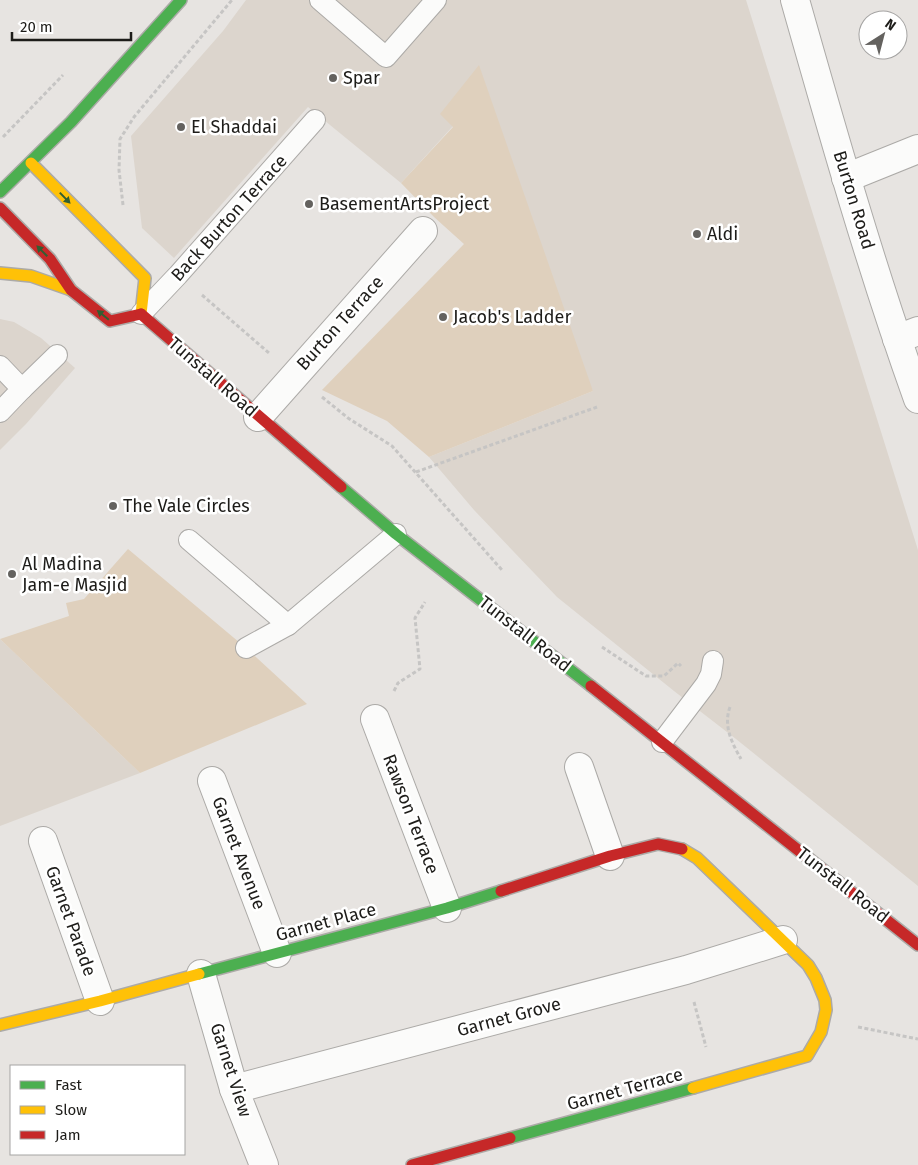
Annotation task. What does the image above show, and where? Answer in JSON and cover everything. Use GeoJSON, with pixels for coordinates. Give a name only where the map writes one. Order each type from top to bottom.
{"type":"FeatureCollection","features":[{"type":"Feature","properties":{"kind":"street"},"geometry":{"type":"LineString","coordinates":[[0,192],[90,102],[181,0]]}},
{"type":"Feature","properties":{"kind":"street","name":"Burton Road"},"geometry":{"type":"LineString","coordinates":[[795,0],[846,178],[907,335],[918,399]]}},
{"type":"Feature","properties":{"kind":"street"},"geometry":{"type":"LineString","coordinates":[[846,178],[918,149]]}},
{"type":"Feature","properties":{"kind":"street"},"geometry":{"type":"LineString","coordinates":[[0,208],[50,259],[71,290],[110,321],[141,314],[145,278],[31,163]]}},
{"type":"Feature","properties":{"kind":"street","name":"Burton Terrace"},"geometry":{"type":"LineString","coordinates":[[258,417],[423,231]]}},
{"type":"Feature","properties":{"kind":"street"},"geometry":{"type":"LineString","coordinates":[[0,273],[31,276],[71,290]]}},
{"type":"Feature","properties":{"kind":"street","name":"Tunstall Road"},"geometry":{"type":"LineString","coordinates":[[141,314],[258,417],[396,534],[918,945]]}},
{"type":"Feature","properties":{"kind":"street","name":"Rawson Terrace"},"geometry":{"type":"LineString","coordinates":[[375,719],[447,908]]}},
{"type":"Feature","properties":{"kind":"street"},"geometry":{"type":"LineString","coordinates":[[580,767],[610,856]]}},
{"type":"Feature","properties":{"kind":"street","name":"Garnet Avenue"},"geometry":{"type":"LineString","coordinates":[[212,781],[277,953]]}},
{"type":"Feature","properties":{"kind":"street","name":"Garnet Parade"},"geometry":{"type":"LineString","coordinates":[[43,841],[100,1001]]}},
{"type":"Feature","properties":{"kind":"street","name":"Garnet Place"},"geometry":{"type":"LineString","coordinates":[[0,1026],[447,908],[610,856],[658,844],[679,847],[697,858],[783,940]]}},
{"type":"Feature","properties":{"kind":"street"},"geometry":{"type":"LineString","coordinates":[[783,940],[808,965],[820,981],[826,1000],[825,1021]]}},
{"type":"Feature","properties":{"kind":"street","name":"Garnet Grove"},"geometry":{"type":"LineString","coordinates":[[234,1089],[686,970],[783,940]]}},
{"type":"Feature","properties":{"kind":"street","name":"Garnet View"},"geometry":{"type":"LineString","coordinates":[[201,974],[234,1089],[264,1165]]}},
{"type":"Feature","properties":{"kind":"street","name":"Garnet Terrace"},"geometry":{"type":"LineString","coordinates":[[412,1165],[807,1056],[819,1040],[825,1021]]}},
{"type":"Feature","properties":{"kind":"lane"},"geometry":{"type":"LineString","coordinates":[[320,0],[386,58],[436,0]]}},
{"type":"Feature","properties":{"kind":"lane","name":"Back Burton Terrace"},"geometry":{"type":"LineString","coordinates":[[141,314],[178,275],[315,120]]}},
{"type":"Feature","properties":{"kind":"lane"},"geometry":{"type":"LineString","coordinates":[[0,412],[57,355]]}},
{"type":"Feature","properties":{"kind":"lane"},"geometry":{"type":"LineString","coordinates":[[0,366],[22,389]]}},
{"type":"Feature","properties":{"kind":"lane"},"geometry":{"type":"LineString","coordinates":[[246,648],[288,625],[396,534]]}},
{"type":"Feature","properties":{"kind":"lane"},"geometry":{"type":"LineString","coordinates":[[189,540],[288,625]]}},
{"type":"Feature","properties":{"kind":"lane"},"geometry":{"type":"LineString","coordinates":[[662,742],[706,684],[711,674],[713,661]]}},
{"type":"Feature","properties":{"kind":"path"},"geometry":{"type":"LineString","coordinates":[[125,213],[118,170],[120,140],[134,117],[232,0]]}},
{"type":"Feature","properties":{"kind":"path"},"geometry":{"type":"LineString","coordinates":[[178,275],[294,375],[348,418],[392,446],[445,508],[503,571]]}},
{"type":"Feature","properties":{"kind":"path"},"geometry":{"type":"LineString","coordinates":[[416,472],[597,408]]}},
{"type":"Feature","properties":{"kind":"path"},"geometry":{"type":"LineString","coordinates":[[375,719],[398,683],[420,669],[415,618],[445,572]]}},
{"type":"Feature","properties":{"kind":"path"},"geometry":{"type":"LineString","coordinates":[[597,644],[646,676],[664,676],[678,663],[706,684],[731,704],[728,712],[729,736],[741,759]]}},
{"type":"Feature","properties":{"kind":"path"},"geometry":{"type":"LineString","coordinates":[[686,970],[715,1082]]}},
{"type":"Feature","properties":{"kind":"path"},"geometry":{"type":"LineString","coordinates":[[825,1021],[918,1039]]}},
{"type":"Feature","properties":{"kind":"shaded area"},"geometry":{"type":"Polygon","coordinates":[[[246,0],[746,0],[918,550],[918,886],[557,597],[474,510],[429,457],[593,391],[453,126],[401,183],[308,107],[174,258],[142,228],[131,136],[223,31],[246,0]]]}},
{"type":"Feature","properties":{"kind":"shaded area"},"geometry":{"type":"Polygon","coordinates":[[[479,65],[593,391],[429,457],[387,421],[322,390],[464,244],[401,183],[453,127],[440,114],[479,65]]]}},
{"type":"Feature","properties":{"kind":"shaded area"},"geometry":{"type":"Polygon","coordinates":[[[0,319],[14,322],[41,338],[75,368],[26,424],[0,450],[0,319]]]}},
{"type":"Feature","properties":{"kind":"shaded area"},"geometry":{"type":"Polygon","coordinates":[[[128,549],[246,648],[307,704],[140,773],[0,639],[69,616],[66,603],[84,599],[128,549]]]}},
{"type":"Feature","properties":{"kind":"shaded area"},"geometry":{"type":"Polygon","coordinates":[[[0,639],[140,773],[0,826],[0,639]]]}},
{"type":"Feature","properties":{"kind":"traffic: fast"},"geometry":{"type":"LineString","coordinates":[[0,192],[71,122],[181,0]]}},
{"type":"Feature","properties":{"kind":"traffic: fast"},"geometry":{"type":"LineString","coordinates":[[341,487],[396,534],[591,686]]}},
{"type":"Feature","properties":{"kind":"traffic: fast"},"geometry":{"type":"LineString","coordinates":[[199,974],[447,908],[501,891]]}},
{"type":"Feature","properties":{"kind":"traffic: fast"},"geometry":{"type":"LineString","coordinates":[[510,1138],[693,1088]]}},
{"type":"Feature","properties":{"kind":"traffic: slow"},"geometry":{"type":"LineString","coordinates":[[31,163],[145,278],[141,314]]}},
{"type":"Feature","properties":{"kind":"traffic: slow"},"geometry":{"type":"LineString","coordinates":[[0,273],[31,276],[71,290]]}},
{"type":"Feature","properties":{"kind":"traffic: slow"},"geometry":{"type":"LineString","coordinates":[[682,849],[697,858],[808,965],[816,978],[825,1000],[826,1010],[821,1032],[807,1056],[693,1088]]}},
{"type":"Feature","properties":{"kind":"traffic: slow"},"geometry":{"type":"LineString","coordinates":[[0,1025],[100,1001],[199,974]]}},
{"type":"Feature","properties":{"kind":"traffic: jam"},"geometry":{"type":"LineString","coordinates":[[0,208],[50,259],[71,290],[110,321],[141,314]]}},
{"type":"Feature","properties":{"kind":"traffic: jam"},"geometry":{"type":"LineString","coordinates":[[141,314],[341,487]]}},
{"type":"Feature","properties":{"kind":"traffic: jam"},"geometry":{"type":"LineString","coordinates":[[591,686],[918,945]]}},
{"type":"Feature","properties":{"kind":"traffic: jam"},"geometry":{"type":"LineString","coordinates":[[501,891],[610,856],[658,844],[682,849]]}},
{"type":"Feature","properties":{"kind":"traffic: jam"},"geometry":{"type":"LineString","coordinates":[[412,1165],[510,1138]]}},
{"type":"Feature","properties":{"kind":"place","name":"Spar"},"geometry":{"type":"Point","coordinates":[333,78]}},
{"type":"Feature","properties":{"kind":"place","name":"El Shaddai"},"geometry":{"type":"Point","coordinates":[181,127]}},
{"type":"Feature","properties":{"kind":"place","name":"BasementArtsProject"},"geometry":{"type":"Point","coordinates":[309,204]}},
{"type":"Feature","properties":{"kind":"place","name":"Aldi"},"geometry":{"type":"Point","coordinates":[697,234]}},
{"type":"Feature","properties":{"kind":"place","name":"Jacob's Ladder"},"geometry":{"type":"Point","coordinates":[443,317]}},
{"type":"Feature","properties":{"kind":"place","name":"The Vale Circles"},"geometry":{"type":"Point","coordinates":[113,506]}},
{"type":"Feature","properties":{"kind":"place","name":"Al Madina Jam-e Masjid"},"geometry":{"type":"Point","coordinates":[12,574]}}]}
